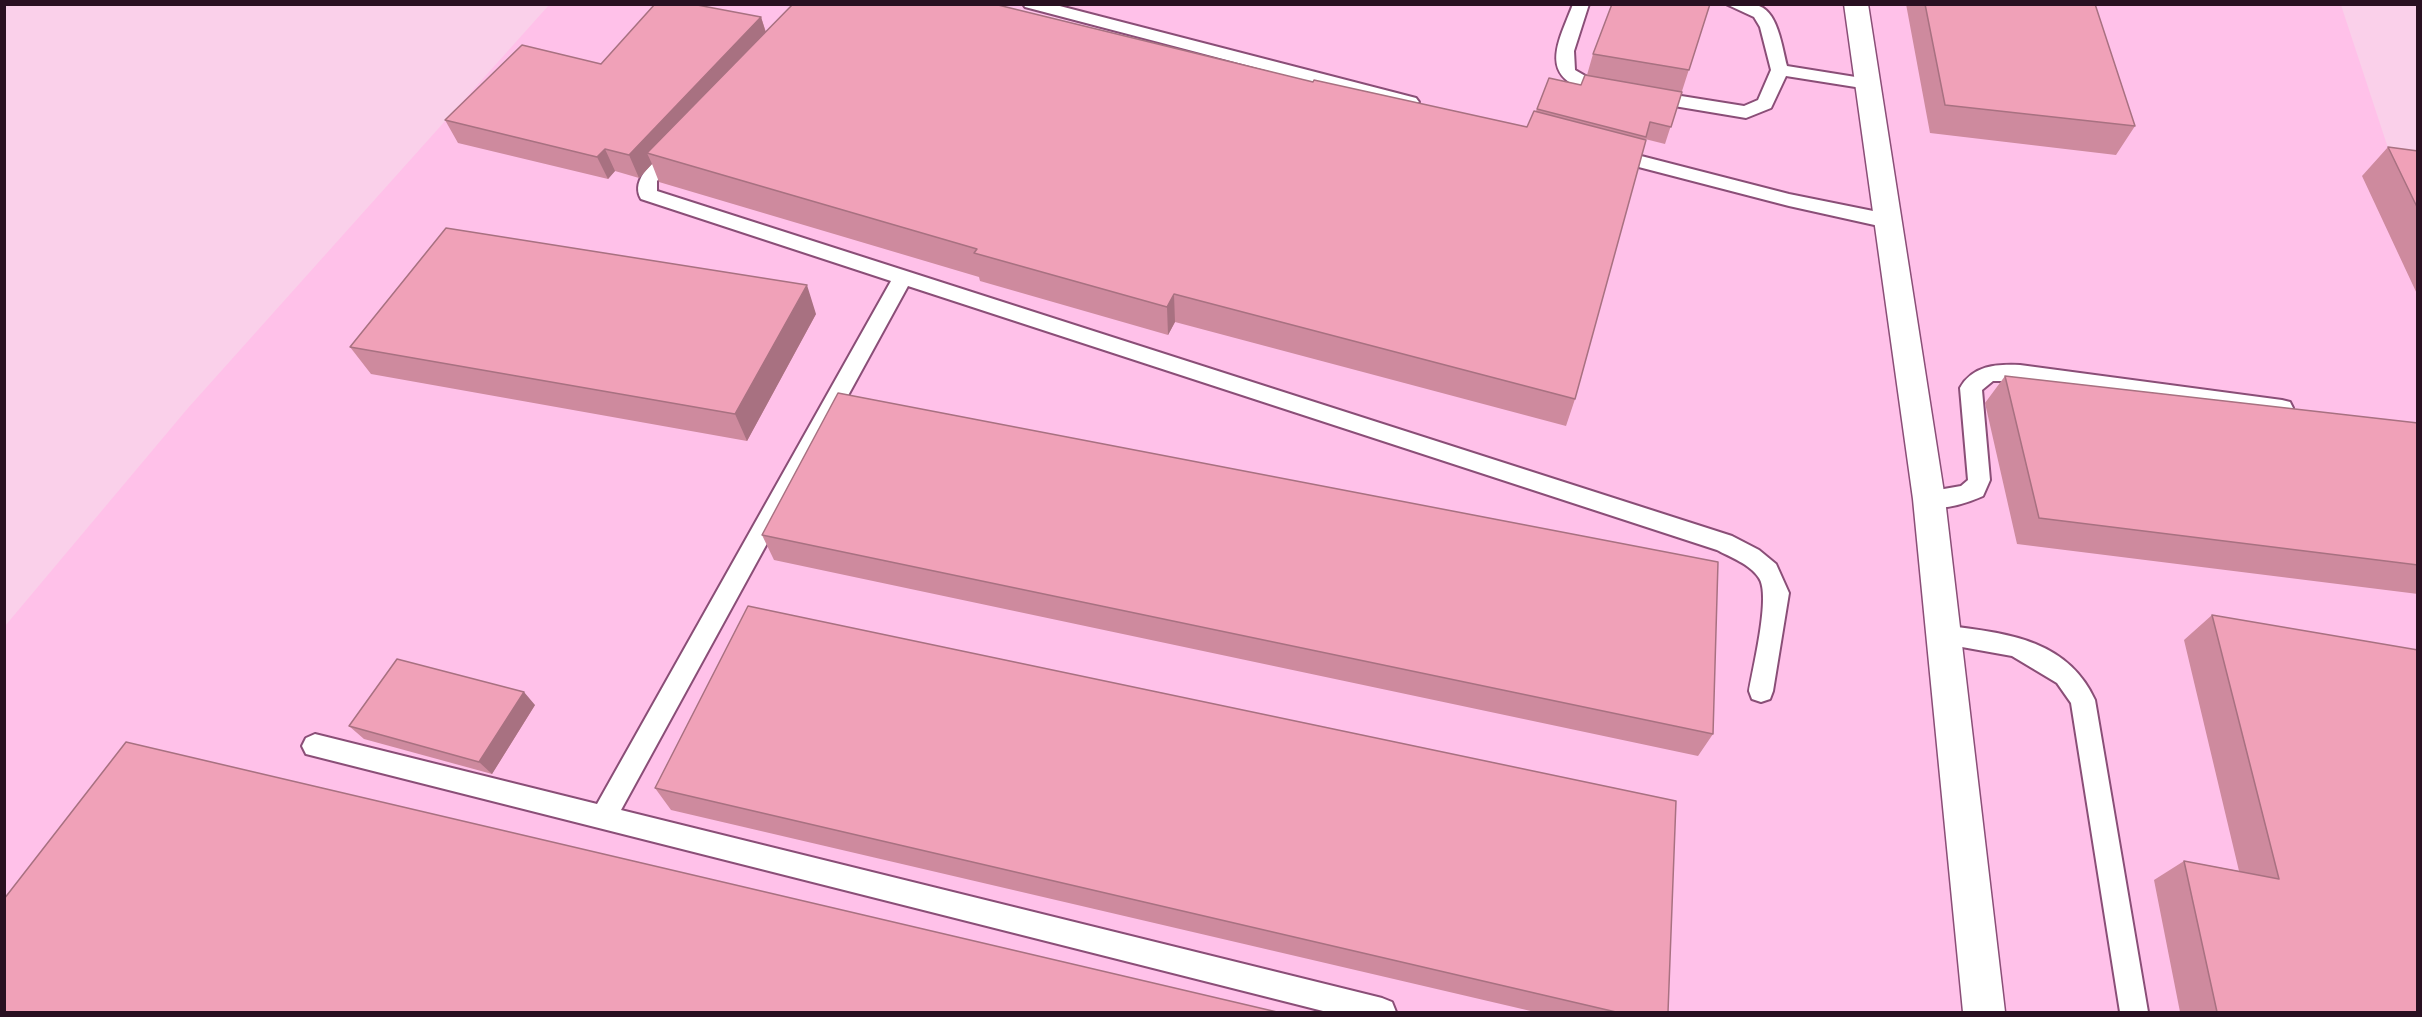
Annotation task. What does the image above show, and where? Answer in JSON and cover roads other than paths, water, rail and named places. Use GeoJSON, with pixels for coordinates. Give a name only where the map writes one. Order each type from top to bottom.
{"type":"FeatureCollection","features":[{"type":"Feature","properties":{"kind":"street"},"geometry":{"type":"LineString","coordinates":[[1856,4],[1929,499],[1984,1012]]}},
{"type":"Feature","properties":{"kind":"lane"},"geometry":{"type":"LineString","coordinates":[[1031,4],[1421,105]]}},
{"type":"Feature","properties":{"kind":"lane"},"geometry":{"type":"LineString","coordinates":[[1581,4],[1563,62],[1567,75],[1579,84],[1746,112],[1765,104],[1780,70],[1768,27],[1761,14],[1734,4]]}},
{"type":"Feature","properties":{"kind":"lane"},"geometry":{"type":"LineString","coordinates":[[1780,70],[1868,84]]}},
{"type":"Feature","properties":{"kind":"lane"},"geometry":{"type":"LineString","coordinates":[[687,138],[648,180],[648,195],[1724,543],[1751,557],[1768,571],[1777,593],[1761,691]]}},
{"type":"Feature","properties":{"kind":"lane"},"geometry":{"type":"LineString","coordinates":[[1594,150],[1789,200],[1887,221]]}},
{"type":"Feature","properties":{"kind":"lane"},"geometry":{"type":"LineString","coordinates":[[603,818],[903,277]]}},
{"type":"Feature","properties":{"kind":"lane"},"geometry":{"type":"LineString","coordinates":[[1929,499],[1964,495],[1975,490],[1979,480],[1971,388],[1977,380],[1992,372],[2020,373],[2301,411]]}},
{"type":"Feature","properties":{"kind":"lane"},"geometry":{"type":"LineString","coordinates":[[1942,635],[2017,646],[2066,675],[2083,699],[2134,1012]]}},
{"type":"Feature","properties":{"kind":"lane"},"geometry":{"type":"LineString","coordinates":[[315,746],[1382,1012]]}}]}
